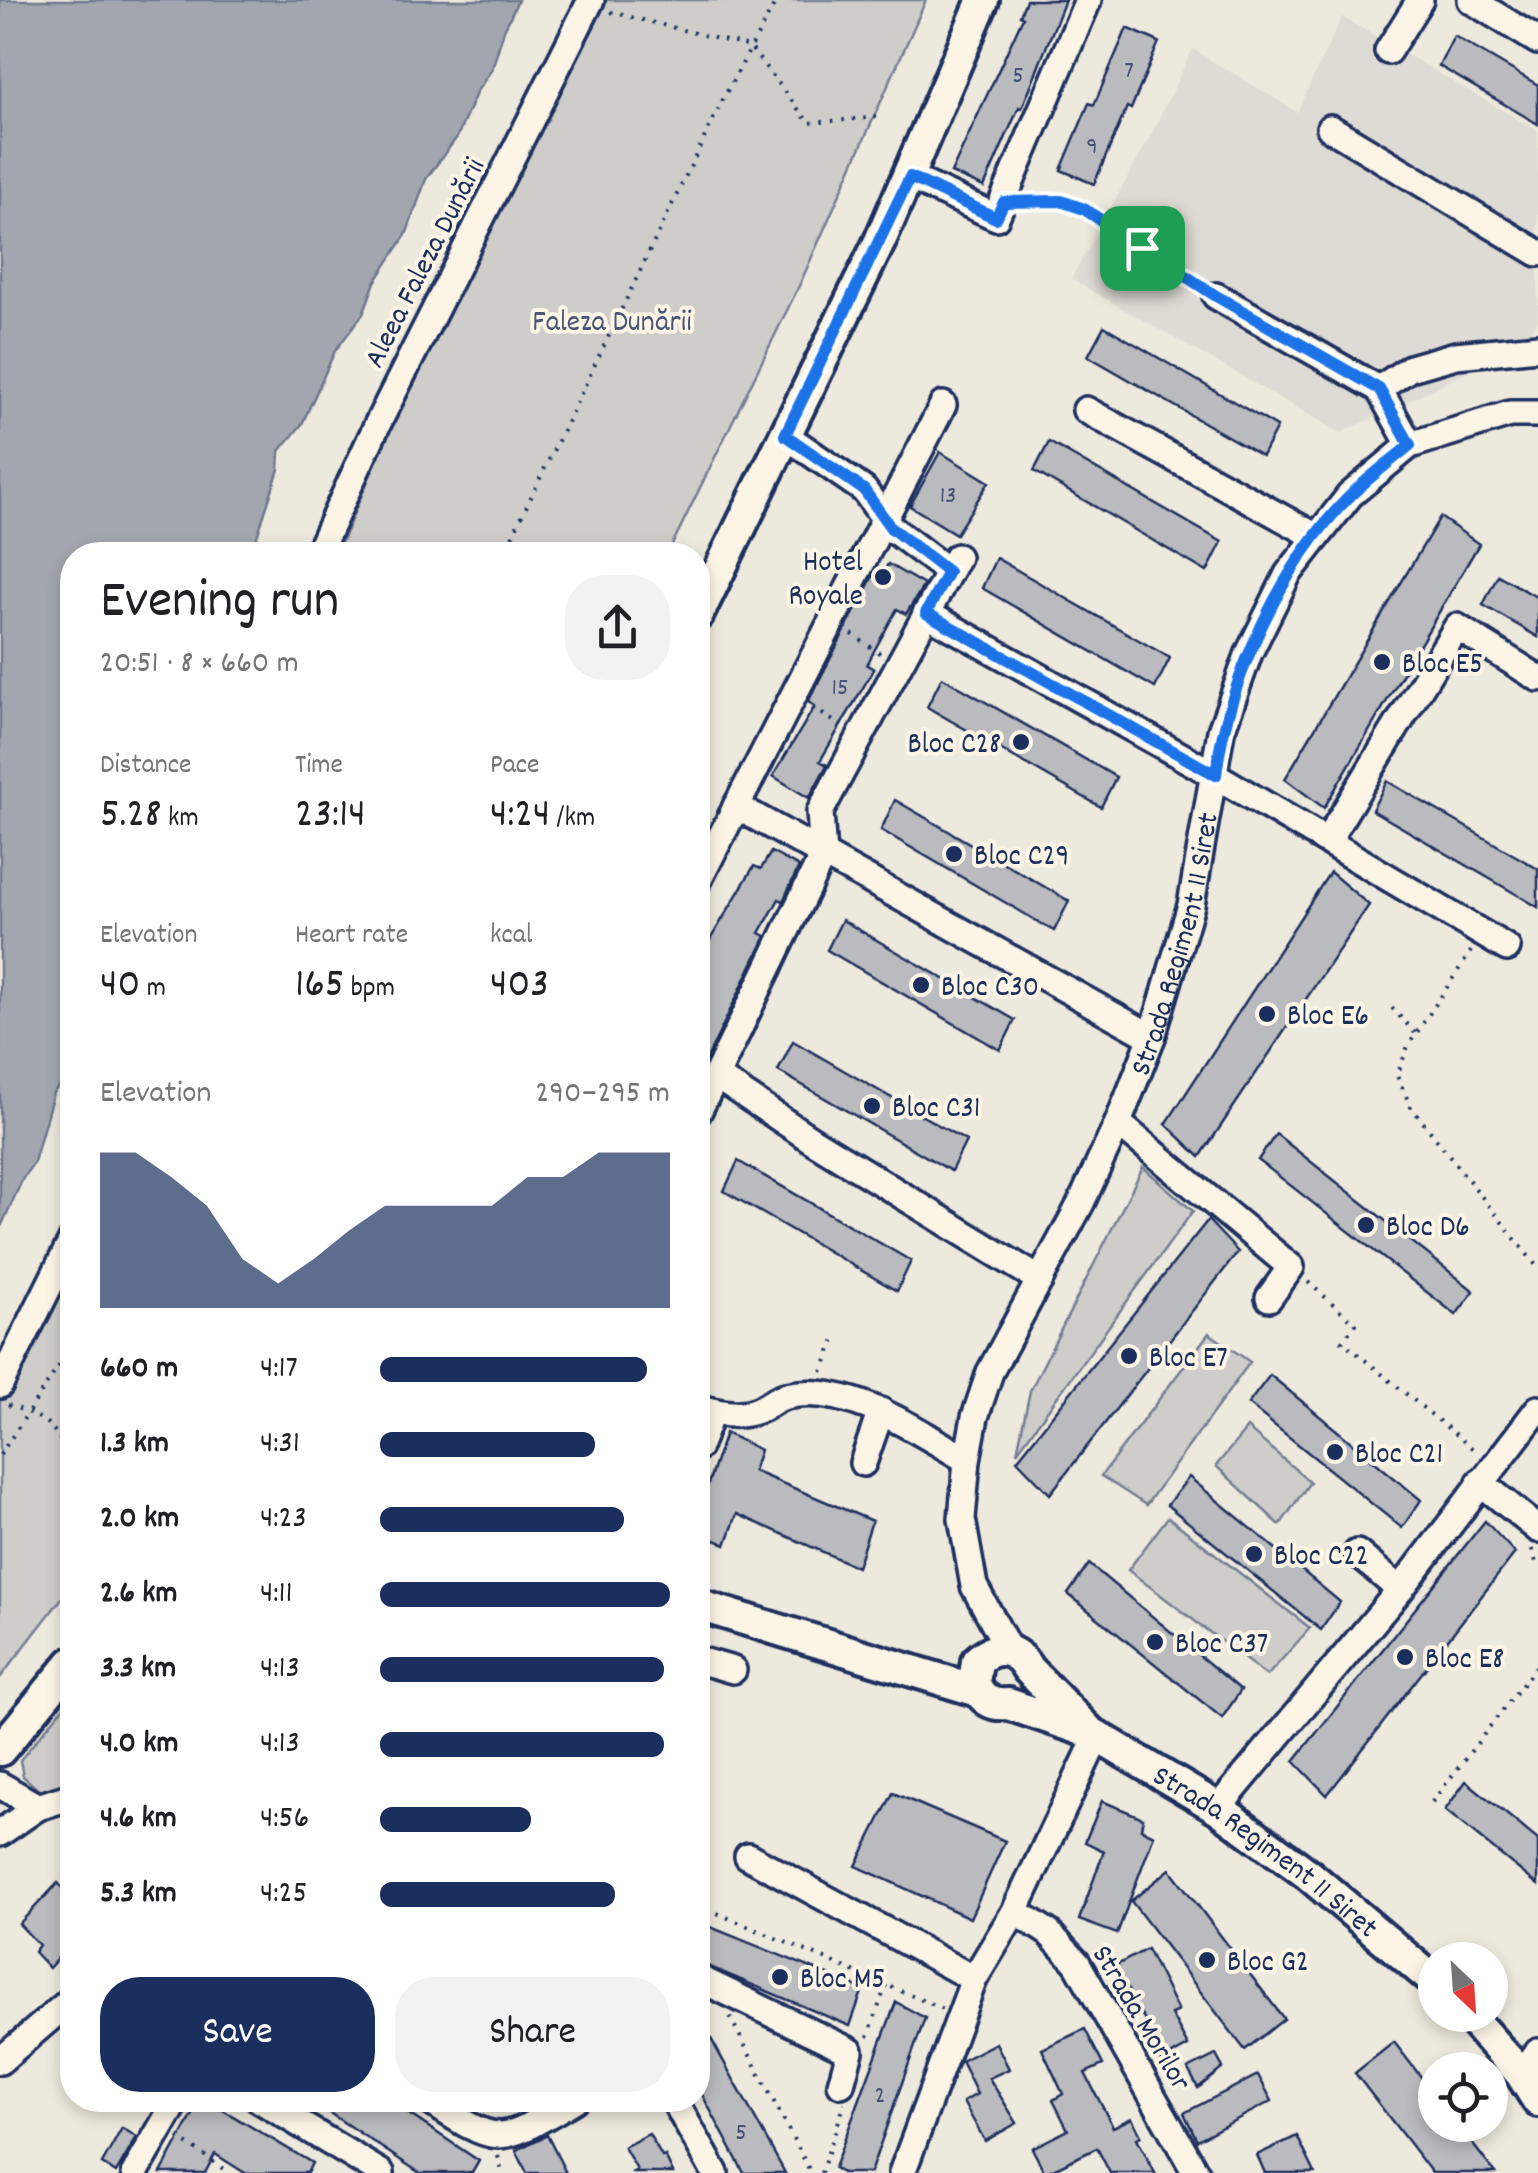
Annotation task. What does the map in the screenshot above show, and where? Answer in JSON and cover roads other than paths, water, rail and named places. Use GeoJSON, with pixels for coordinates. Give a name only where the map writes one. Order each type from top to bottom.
{"type":"FeatureCollection","features":[{"type":"Feature","properties":{"kind":"main road"},"geometry":{"type":"LineString","coordinates":[[710,589],[910,177],[983,0]]}},
{"type":"Feature","properties":{"kind":"main road"},"geometry":{"type":"LineString","coordinates":[[710,1609],[912,1670],[995,1665]]}},
{"type":"Feature","properties":{"kind":"main road","name":"Strada Regiment 11 Siret"},"geometry":{"type":"LineString","coordinates":[[1093,1735],[1013,1701],[990,1702],[995,1665],[1093,1735],[1218,1808],[1309,1875],[1418,1968]]}},
{"type":"Feature","properties":{"kind":"main road"},"geometry":{"type":"LineString","coordinates":[[0,1750],[60,1678]]}},
{"type":"Feature","properties":{"kind":"main road"},"geometry":{"type":"LineString","coordinates":[[1490,2032],[1529,2063],[1538,2101]]}},
{"type":"Feature","properties":{"kind":"street"},"geometry":{"type":"LineString","coordinates":[[910,177],[996,218],[1088,0]]}},
{"type":"Feature","properties":{"kind":"street"},"geometry":{"type":"LineString","coordinates":[[1388,51],[1420,0]]}},
{"type":"Feature","properties":{"kind":"street"},"geometry":{"type":"LineString","coordinates":[[1471,0],[1538,41]]}},
{"type":"Feature","properties":{"kind":"street","name":"Aleea Faleza Dunării"},"geometry":{"type":"LineString","coordinates":[[323,542],[378,422],[589,3]]}},
{"type":"Feature","properties":{"kind":"street"},"geometry":{"type":"LineString","coordinates":[[1330,128],[1538,252]]}},
{"type":"Feature","properties":{"kind":"street"},"geometry":{"type":"LineString","coordinates":[[1216,296],[1379,389],[1410,445]]}},
{"type":"Feature","properties":{"kind":"street"},"geometry":{"type":"LineString","coordinates":[[1379,389],[1410,368],[1456,355],[1538,347]]}},
{"type":"Feature","properties":{"kind":"street"},"geometry":{"type":"LineString","coordinates":[[710,857],[943,405]]}},
{"type":"Feature","properties":{"kind":"street"},"geometry":{"type":"LineString","coordinates":[[1086,410],[1317,537]]}},
{"type":"Feature","properties":{"kind":"street","name":"Strada Regiment 11 Siret"},"geometry":{"type":"LineString","coordinates":[[995,1665],[974,1586],[962,1518],[967,1460],[990,1372],[1118,1123],[1152,1037],[1191,905],[1221,732],[1250,654],[1288,574],[1350,495],[1410,445],[1510,414],[1538,414]]}},
{"type":"Feature","properties":{"kind":"street"},"geometry":{"type":"LineString","coordinates":[[710,1088],[824,855],[820,812],[953,564],[904,541],[864,490],[785,435]]}},
{"type":"Feature","properties":{"kind":"street"},"geometry":{"type":"LineString","coordinates":[[926,613],[1216,775],[1507,948]]}},
{"type":"Feature","properties":{"kind":"street"},"geometry":{"type":"LineString","coordinates":[[1327,842],[1457,628],[1538,678]]}},
{"type":"Feature","properties":{"kind":"street"},"geometry":{"type":"LineString","coordinates":[[736,806],[1152,1037]]}},
{"type":"Feature","properties":{"kind":"street"},"geometry":{"type":"LineString","coordinates":[[716,1076],[812,1140],[1040,1280]]}},
{"type":"Feature","properties":{"kind":"street"},"geometry":{"type":"LineString","coordinates":[[1118,1123],[1291,1267],[1270,1298]]}},
{"type":"Feature","properties":{"kind":"street"},"geometry":{"type":"LineString","coordinates":[[0,1384],[60,1264]]}},
{"type":"Feature","properties":{"kind":"street"},"geometry":{"type":"LineString","coordinates":[[710,1410],[723,1414],[756,1412],[785,1396],[828,1396],[881,1411],[967,1460]]}},
{"type":"Feature","properties":{"kind":"street"},"geometry":{"type":"LineString","coordinates":[[1218,1808],[1400,1590],[1538,1409]]}},
{"type":"Feature","properties":{"kind":"street"},"geometry":{"type":"LineString","coordinates":[[863,1463],[881,1411]]}},
{"type":"Feature","properties":{"kind":"street"},"geometry":{"type":"LineString","coordinates":[[1486,1474],[1538,1528]]}},
{"type":"Feature","properties":{"kind":"street"},"geometry":{"type":"LineString","coordinates":[[1356,1553],[1400,1590]]}},
{"type":"Feature","properties":{"kind":"street"},"geometry":{"type":"LineString","coordinates":[[710,1663],[733,1670]]}},
{"type":"Feature","properties":{"kind":"street"},"geometry":{"type":"LineString","coordinates":[[902,2173],[974,1978],[1015,1910],[1093,1735]]}},
{"type":"Feature","properties":{"kind":"street"},"geometry":{"type":"LineString","coordinates":[[0,1785],[38,1807]]}},
{"type":"Feature","properties":{"kind":"street"},"geometry":{"type":"LineString","coordinates":[[0,1833],[38,1807],[60,1800]]}},
{"type":"Feature","properties":{"kind":"street"},"geometry":{"type":"LineString","coordinates":[[748,1856],[974,1978]]}},
{"type":"Feature","properties":{"kind":"street","name":"Strada Morilor"},"geometry":{"type":"LineString","coordinates":[[1015,1910],[1049,1932],[1077,1962],[1196,2173]]}},
{"type":"Feature","properties":{"kind":"street"},"geometry":{"type":"LineString","coordinates":[[710,1984],[850,2051],[841,2084]]}},
{"type":"Feature","properties":{"kind":"street"},"geometry":{"type":"LineString","coordinates":[[0,2061],[60,2010]]}},
{"type":"Feature","properties":{"kind":"street"},"geometry":{"type":"LineString","coordinates":[[135,2173],[170,2112]]}},
{"type":"Feature","properties":{"kind":"street"},"geometry":{"type":"LineString","coordinates":[[280,2112],[381,2173]]}},
{"type":"Feature","properties":{"kind":"street"},"geometry":{"type":"LineString","coordinates":[[446,2112],[475,2131],[494,2137],[517,2133],[553,2112]]}},
{"type":"Feature","properties":{"kind":"street"},"geometry":{"type":"LineString","coordinates":[[681,2112],[716,2173]]}},
{"type":"Feature","properties":{"kind":"place","name":"Hotel Royale"},"geometry":{"type":"Point","coordinates":[883,577]}},
{"type":"Feature","properties":{"kind":"place","name":"Bloc E5"},"geometry":{"type":"Point","coordinates":[1382,662]}},
{"type":"Feature","properties":{"kind":"place","name":"Bloc C28"},"geometry":{"type":"Point","coordinates":[1021,742]}},
{"type":"Feature","properties":{"kind":"place","name":"Bloc C29"},"geometry":{"type":"Point","coordinates":[954,854]}},
{"type":"Feature","properties":{"kind":"place","name":"Bloc C30"},"geometry":{"type":"Point","coordinates":[921,985]}},
{"type":"Feature","properties":{"kind":"place","name":"Bloc E6"},"geometry":{"type":"Point","coordinates":[1267,1014]}},
{"type":"Feature","properties":{"kind":"place","name":"Bloc C31"},"geometry":{"type":"Point","coordinates":[872,1106]}},
{"type":"Feature","properties":{"kind":"place","name":"Bloc D6"},"geometry":{"type":"Point","coordinates":[1366,1225]}},
{"type":"Feature","properties":{"kind":"place","name":"Bloc E7"},"geometry":{"type":"Point","coordinates":[1129,1356]}},
{"type":"Feature","properties":{"kind":"place","name":"Bloc C21"},"geometry":{"type":"Point","coordinates":[1335,1452]}},
{"type":"Feature","properties":{"kind":"place","name":"Bloc C22"},"geometry":{"type":"Point","coordinates":[1254,1554]}},
{"type":"Feature","properties":{"kind":"place","name":"Bloc C37"},"geometry":{"type":"Point","coordinates":[1155,1642]}},
{"type":"Feature","properties":{"kind":"place","name":"Bloc E8"},"geometry":{"type":"Point","coordinates":[1405,1657]}},
{"type":"Feature","properties":{"kind":"place","name":"Bloc G2"},"geometry":{"type":"Point","coordinates":[1207,1960]}},
{"type":"Feature","properties":{"kind":"place","name":"Bloc M5"},"geometry":{"type":"Point","coordinates":[780,1977]}},
{"type":"Feature","properties":{"kind":"park label","name":"Faleza Dunării"},"geometry":{"type":"Point","coordinates":[612,320]}}]}
